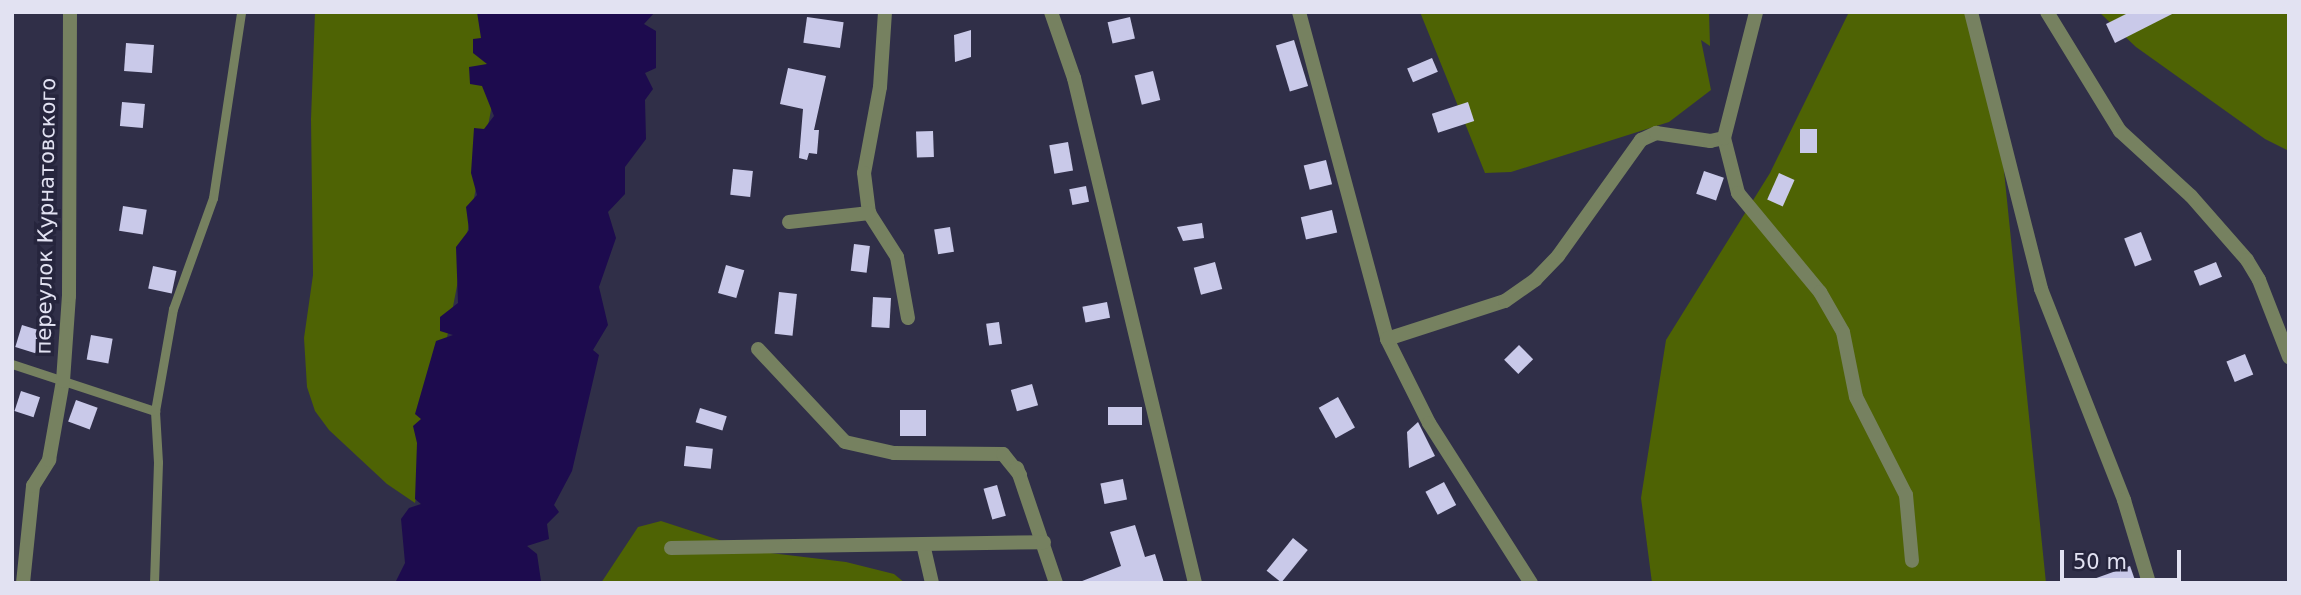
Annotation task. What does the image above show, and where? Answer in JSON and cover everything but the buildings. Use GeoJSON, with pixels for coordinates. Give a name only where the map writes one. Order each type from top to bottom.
{"type":"FeatureCollection","features":[{"type":"Feature","properties":{"kind":"street","name":"переулок Курнатовского"},"geometry":{"type":"LineString","coordinates":[[23,583],[33,486],[49,460],[63,381],[69,296],[70,12]]}},
{"type":"Feature","properties":{"kind":"street"},"geometry":{"type":"LineString","coordinates":[[885,12],[880,87],[864,173],[869,213],[897,257],[908,318]]}},
{"type":"Feature","properties":{"kind":"street"},"geometry":{"type":"LineString","coordinates":[[1051,12],[1074,78],[1195,583]]}},
{"type":"Feature","properties":{"kind":"street"},"geometry":{"type":"LineString","coordinates":[[1299,12],[1387,339],[1429,423],[1531,583]]}},
{"type":"Feature","properties":{"kind":"street"},"geometry":{"type":"LineString","coordinates":[[1756,12],[1724,138],[1738,193],[1820,292],[1843,332],[1856,397],[1906,495],[1912,561]]}},
{"type":"Feature","properties":{"kind":"street"},"geometry":{"type":"LineString","coordinates":[[1971,12],[2040,289],[2124,500],[2149,583]]}},
{"type":"Feature","properties":{"kind":"street"},"geometry":{"type":"LineString","coordinates":[[2048,12],[2120,131],[2191,196],[2247,260],[2259,280],[2289,357]]}},
{"type":"Feature","properties":{"kind":"street"},"geometry":{"type":"LineString","coordinates":[[1387,339],[1505,301],[1535,280],[1558,256],[1641,140],[1656,133],[1710,141],[1724,138]]}},
{"type":"Feature","properties":{"kind":"street"},"geometry":{"type":"LineString","coordinates":[[789,222],[869,213]]}},
{"type":"Feature","properties":{"kind":"street"},"geometry":{"type":"LineString","coordinates":[[758,349],[845,442],[894,453],[1003,454],[1018,470],[1056,583]]}},
{"type":"Feature","properties":{"kind":"street"},"geometry":{"type":"LineString","coordinates":[[671,548],[1044,542]]}},
{"type":"Feature","properties":{"kind":"street"},"geometry":{"type":"LineString","coordinates":[[923,544],[932,583]]}},
{"type":"Feature","properties":{"kind":"lane"},"geometry":{"type":"LineString","coordinates":[[154,583],[158,462],[155,411],[173,309],[213,198],[241,12]]}},
{"type":"Feature","properties":{"kind":"lane"},"geometry":{"type":"LineString","coordinates":[[12,364],[155,411]]}},
{"type":"Feature","properties":{"kind":"green space"},"geometry":{"type":"Polygon","coordinates":[[[315,12],[510,12],[415,503],[387,484],[329,430],[315,411],[307,387],[304,338],[313,275],[311,119],[315,12]]]}},
{"type":"Feature","properties":{"kind":"green space"},"geometry":{"type":"Polygon","coordinates":[[[1420,12],[1709,12],[1710,46],[1701,40],[1711,90],[1669,122],[1511,172],[1485,173],[1420,12]]]}},
{"type":"Feature","properties":{"kind":"green space"},"geometry":{"type":"Polygon","coordinates":[[[1849,12],[1967,12],[2003,161],[2046,583],[1652,583],[1641,498],[1666,340],[1770,173],[1849,12]]]}},
{"type":"Feature","properties":{"kind":"green space"},"geometry":{"type":"Polygon","coordinates":[[[2099,12],[2289,12],[2289,151],[2265,139],[2136,47],[2099,12]]]}},
{"type":"Feature","properties":{"kind":"green space"},"geometry":{"type":"Polygon","coordinates":[[[661,521],[753,551],[846,562],[894,574],[905,583],[601,583],[638,527],[661,521]]]}},
{"type":"Feature","properties":{"kind":"shaded area"},"geometry":{"type":"Polygon","coordinates":[[[477,12],[655,12],[644,24],[656,31],[656,68],[645,73],[653,89],[645,100],[646,139],[625,167],[625,194],[608,212],[616,238],[599,287],[608,325],[593,350],[599,355],[572,471],[554,505],[559,512],[547,524],[549,539],[527,546],[537,554],[541,581],[395,583],[405,563],[401,519],[409,508],[421,504],[415,499],[417,443],[413,426],[421,419],[415,414],[436,341],[453,335],[440,331],[440,317],[458,303],[456,247],[469,230],[466,207],[477,195],[471,173],[474,128],[484,129],[494,116],[482,86],[470,84],[469,67],[487,64],[473,53],[473,39],[481,38],[477,12]]]}}]}
